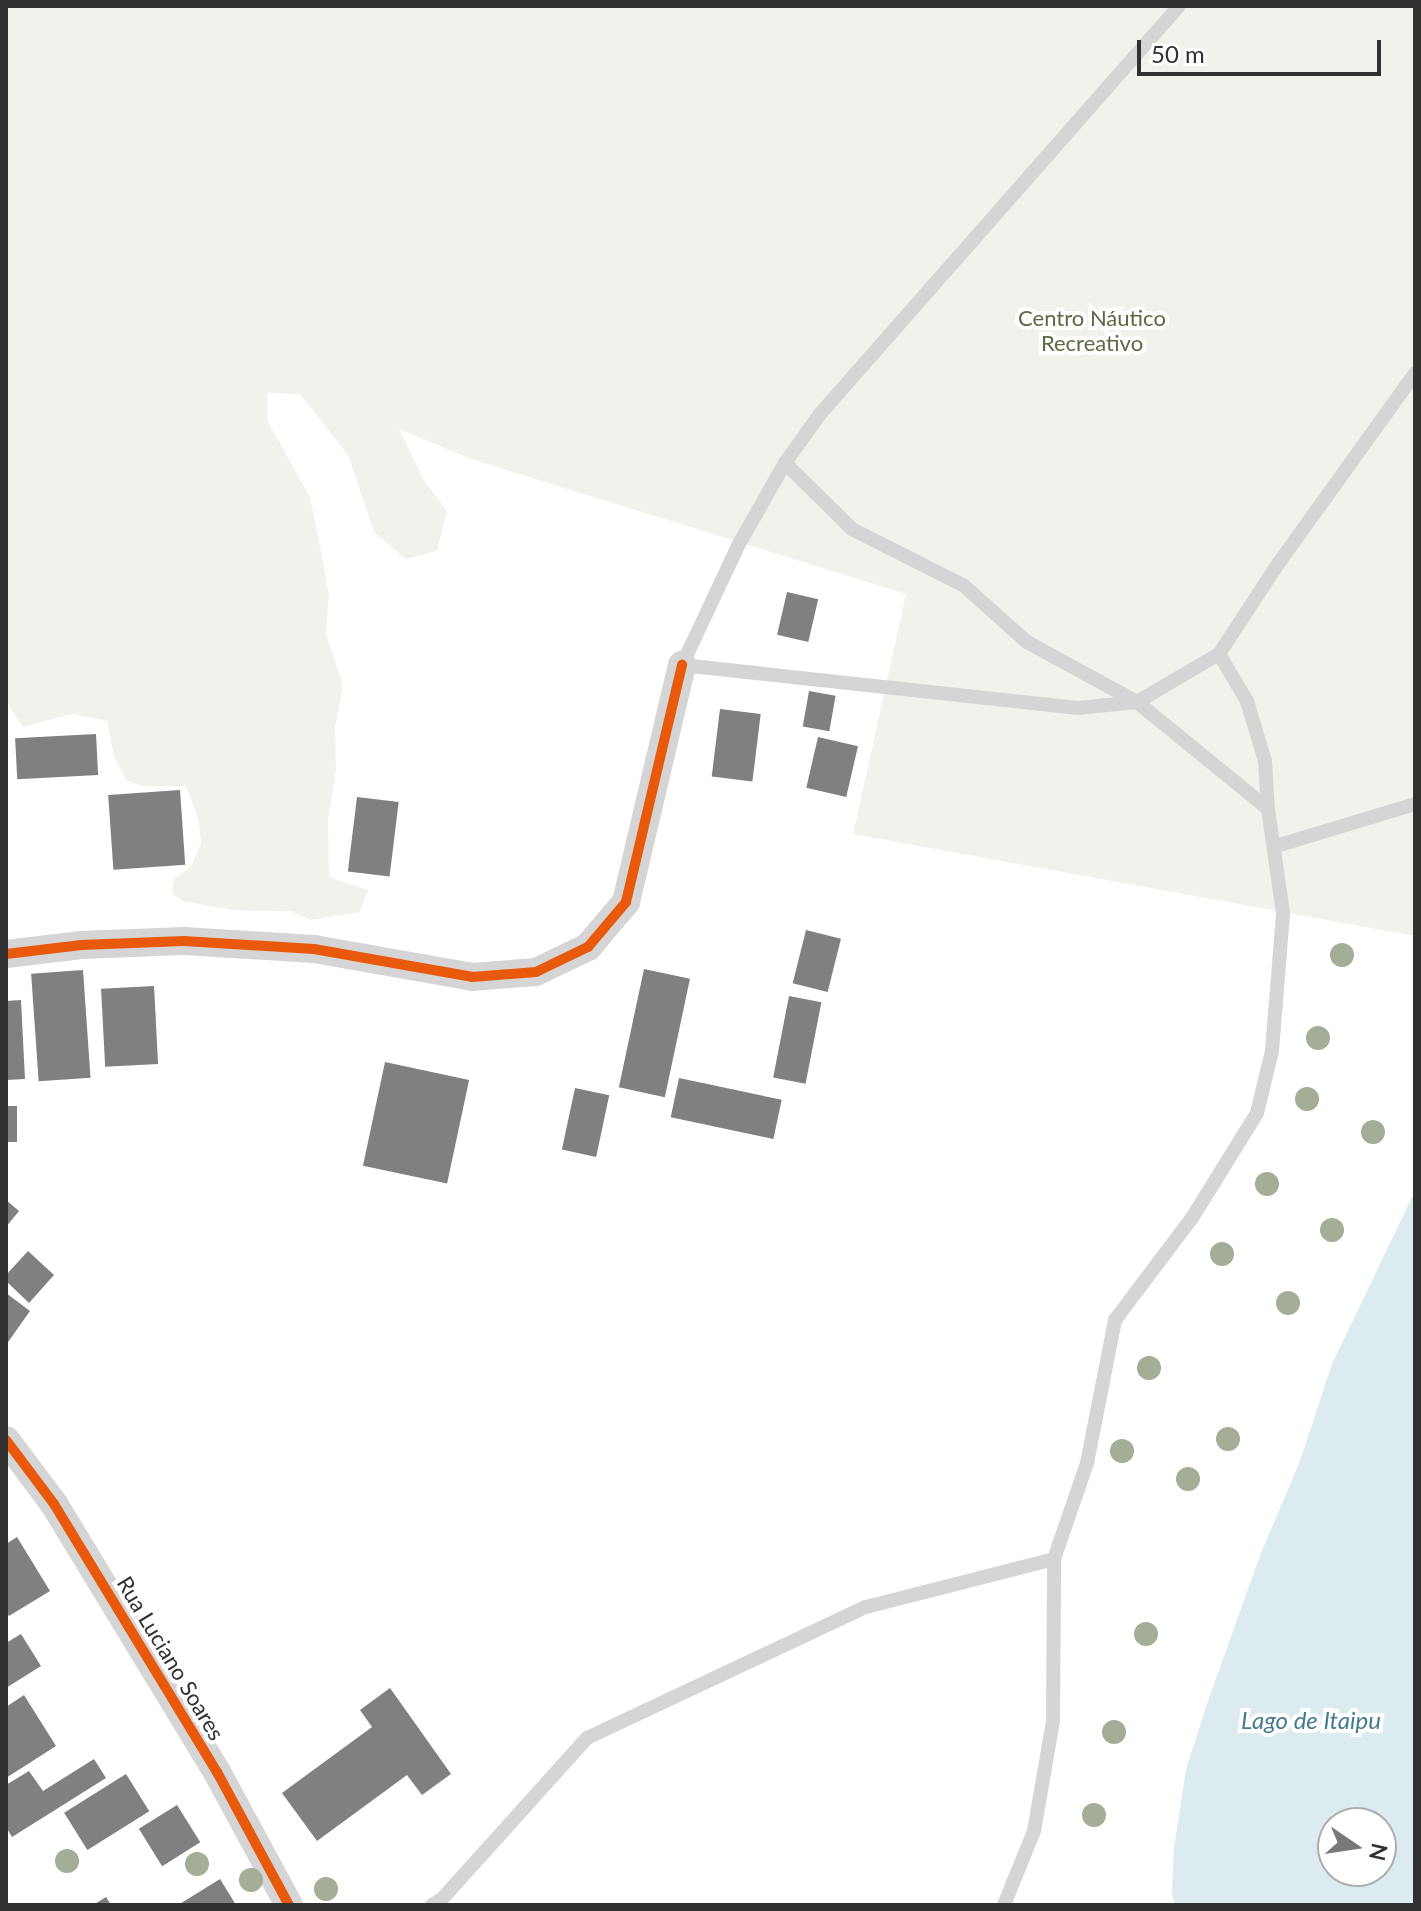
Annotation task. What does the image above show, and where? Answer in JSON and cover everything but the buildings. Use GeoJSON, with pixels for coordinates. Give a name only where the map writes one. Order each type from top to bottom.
{"type":"FeatureCollection","features":[{"type":"Feature","properties":{"kind":"street"},"geometry":{"type":"LineString","coordinates":[[6,954],[81,945],[184,941],[314,949],[472,977],[536,972],[588,947],[626,902],[682,665]]}},
{"type":"Feature","properties":{"kind":"street","name":"Rua Luciano Soares"},"geometry":{"type":"LineString","coordinates":[[6,1440],[62,1517],[217,1772],[289,1905]]}},
{"type":"Feature","properties":{"kind":"lane"},"geometry":{"type":"LineString","coordinates":[[1179,6],[820,414],[785,463],[739,544],[682,665],[1078,708],[1137,702],[1219,654],[1287,551],[1415,373]]}},
{"type":"Feature","properties":{"kind":"lane"},"geometry":{"type":"LineString","coordinates":[[785,463],[852,529],[963,585],[1027,642],[1137,702],[1268,809]]}},
{"type":"Feature","properties":{"kind":"lane"},"geometry":{"type":"LineString","coordinates":[[1004,1905],[1034,1831],[1053,1721],[1054,1559],[1087,1463],[1115,1320],[1192,1218],[1257,1113],[1272,1051],[1283,913],[1276,846],[1268,809],[1265,761],[1247,701],[1219,654]]}},
{"type":"Feature","properties":{"kind":"lane"},"geometry":{"type":"LineString","coordinates":[[1276,846],[1415,804]]}},
{"type":"Feature","properties":{"kind":"lane"},"geometry":{"type":"LineString","coordinates":[[432,1905],[442,1899],[587,1738],[866,1607],[1054,1559]]}},
{"type":"Feature","properties":{"kind":"green space","name":"Centro Náutico Recreativo"},"geometry":{"type":"Polygon","coordinates":[[[6,6],[1415,6],[1415,936],[853,834],[906,594],[471,459],[399,429],[423,479],[447,511],[437,551],[406,559],[374,532],[348,455],[300,394],[267,393],[268,422],[310,497],[329,593],[326,634],[343,685],[335,728],[336,771],[328,819],[329,877],[368,890],[360,912],[311,920],[290,911],[232,910],[182,901],[172,893],[174,879],[191,867],[201,843],[199,821],[186,786],[141,786],[126,780],[114,757],[107,721],[72,714],[23,727],[6,701],[6,6]]]}},
{"type":"Feature","properties":{"kind":"water","name":"Lago de Itaipu"},"geometry":{"type":"Polygon","coordinates":[[[1415,1191],[1415,1905],[1175,1905],[1172,1894],[1174,1848],[1186,1769],[1261,1553],[1300,1461],[1332,1364],[1415,1191]]]}},
{"type":"Feature","properties":{"kind":"cycle path"},"geometry":{"type":"LineString","coordinates":[[6,954],[81,945],[184,941],[314,949],[472,977],[536,972],[588,947],[626,902],[682,665]]}},
{"type":"Feature","properties":{"kind":"cycle path"},"geometry":{"type":"LineString","coordinates":[[6,1440],[54,1504],[217,1772],[289,1905]]}}]}
